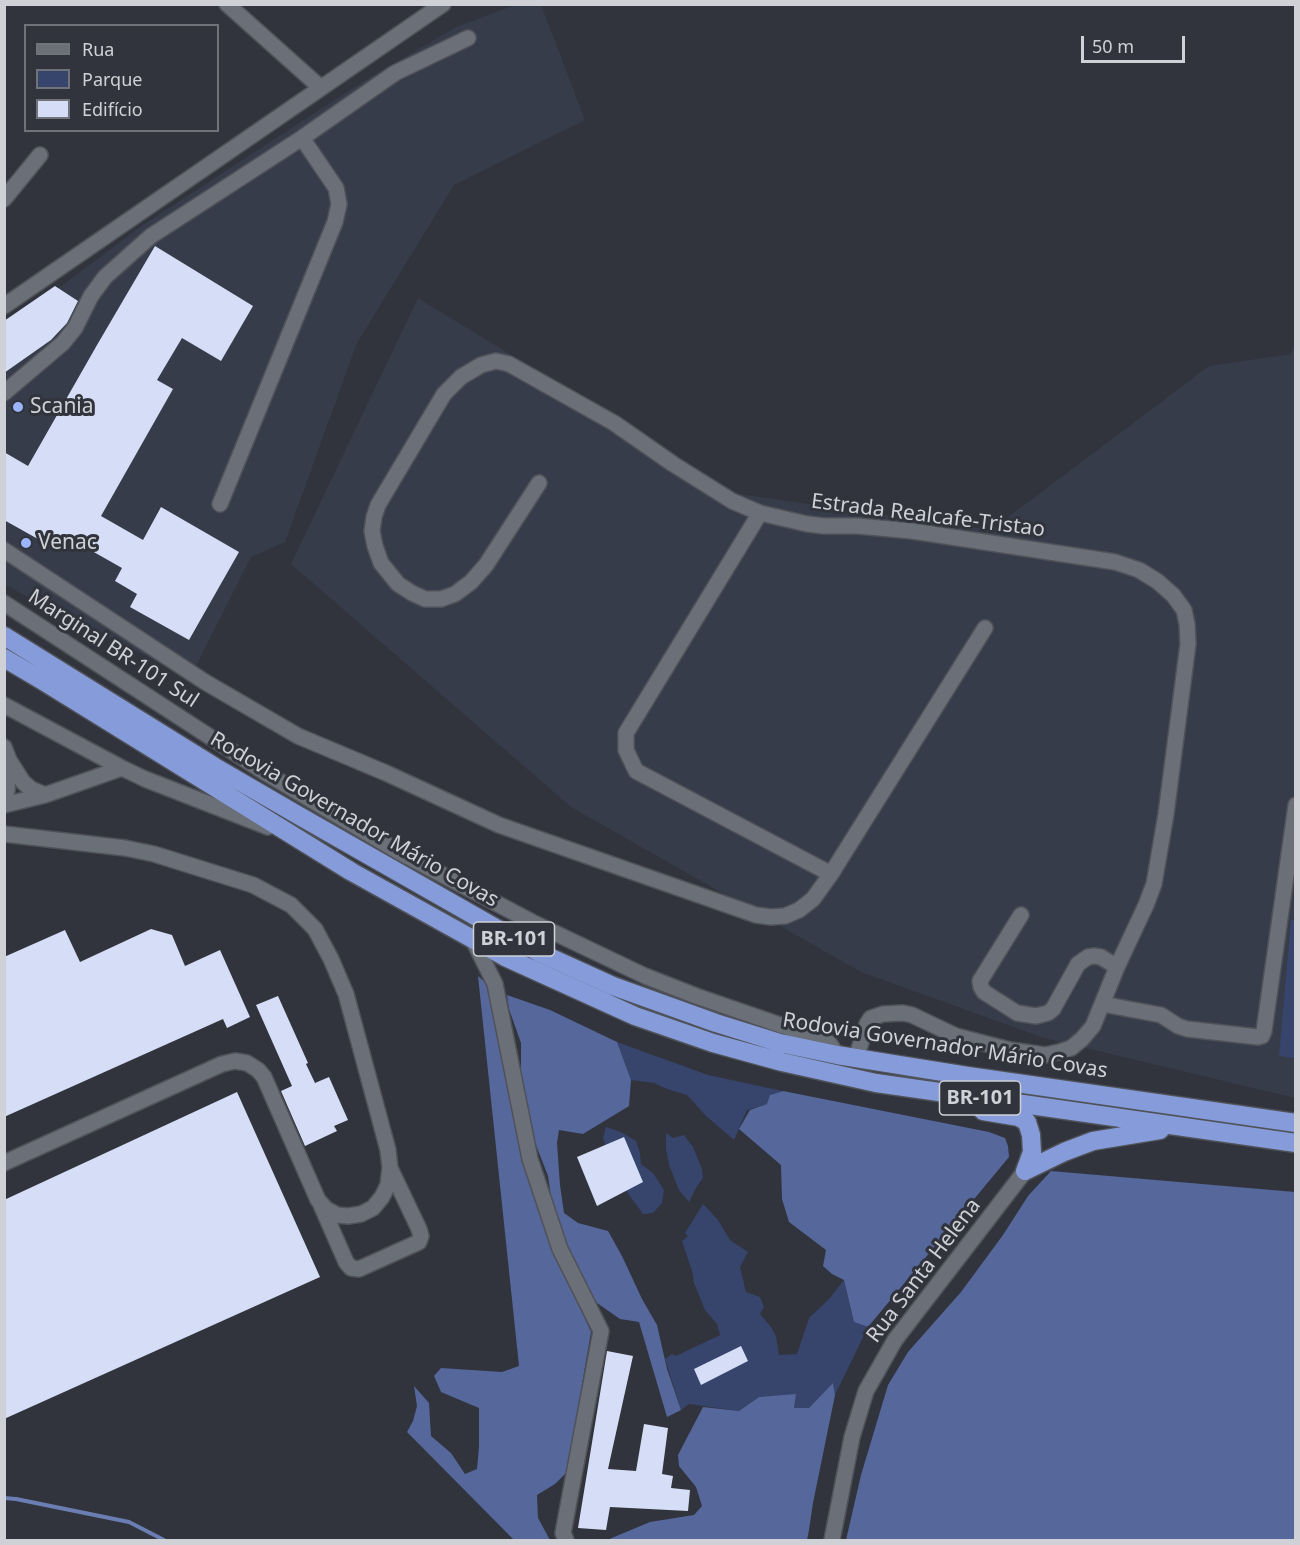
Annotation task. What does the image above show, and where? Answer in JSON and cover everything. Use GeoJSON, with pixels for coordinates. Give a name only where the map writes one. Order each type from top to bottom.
{"type":"FeatureCollection","features":[{"type":"Feature","properties":{"kind":"highway","name":"Rodovia Governador Mário Covas"},"geometry":{"type":"LineString","coordinates":[[4,636],[215,767],[537,952],[613,987],[780,1043],[837,1055],[1296,1123]]}},
{"type":"Feature","properties":{"kind":"highway","name":"Rodovia Governador Mário Covas"},"geometry":{"type":"LineString","coordinates":[[4,658],[352,872],[505,957],[635,1016],[712,1043],[777,1061],[876,1083],[1296,1143]]}},
{"type":"Feature","properties":{"kind":"highway"},"geometry":{"type":"LineString","coordinates":[[777,1061],[887,1095],[1019,1117],[1027,1122],[1031,1135],[1032,1152],[1025,1171]]}},
{"type":"Feature","properties":{"kind":"highway"},"geometry":{"type":"LineString","coordinates":[[1025,1171],[1093,1141],[1185,1127]]}},
{"type":"Feature","properties":{"kind":"street"},"geometry":{"type":"LineString","coordinates":[[227,4],[321,88]]}},
{"type":"Feature","properties":{"kind":"street"},"geometry":{"type":"LineString","coordinates":[[4,306],[443,4]]}},
{"type":"Feature","properties":{"kind":"street"},"geometry":{"type":"LineString","coordinates":[[4,393],[63,344],[105,277],[152,236],[303,138],[395,73],[468,38]]}},
{"type":"Feature","properties":{"kind":"street"},"geometry":{"type":"LineString","coordinates":[[220,504],[335,222],[339,204],[336,188],[303,138]]}},
{"type":"Feature","properties":{"kind":"street"},"geometry":{"type":"LineString","coordinates":[[4,199],[40,156]]}},
{"type":"Feature","properties":{"kind":"street","name":"Estrada Realcafe-Tristao"},"geometry":{"type":"LineString","coordinates":[[539,483],[486,565],[471,582],[455,594],[441,599],[425,599],[398,584],[381,563],[372,531],[378,505],[444,394],[461,377],[482,365],[496,362],[509,363],[614,423],[732,501],[760,513],[807,524],[912,531],[1114,562],[1139,570],[1157,581],[1173,595],[1184,610],[1188,624],[1188,644],[1166,814],[1154,884],[1093,1026],[1071,1048],[1045,1055],[1010,1050],[956,1036],[912,1016],[893,1012],[871,1018],[856,1058]]}},
{"type":"Feature","properties":{"kind":"street"},"geometry":{"type":"LineString","coordinates":[[760,513],[627,733],[626,750],[636,771],[831,874]]}},
{"type":"Feature","properties":{"kind":"street"},"geometry":{"type":"LineString","coordinates":[[4,550],[205,682],[298,736],[499,825],[756,915],[771,917],[785,916],[800,910],[813,899],[831,874],[985,628]]}},
{"type":"Feature","properties":{"kind":"street","name":"Marginal BR-101 Sul"},"geometry":{"type":"LineString","coordinates":[[4,603],[264,772],[399,852],[532,922],[637,972],[696,996],[815,1037],[829,1043],[837,1055]]}},
{"type":"Feature","properties":{"kind":"street"},"geometry":{"type":"LineString","coordinates":[[4,705],[145,779],[292,836]]}},
{"type":"Feature","properties":{"kind":"street"},"geometry":{"type":"LineString","coordinates":[[7,754],[8,790],[4,803],[45,795],[122,768]]}},
{"type":"Feature","properties":{"kind":"street"},"geometry":{"type":"LineString","coordinates":[[7,754],[23,782],[31,789],[45,795]]}},
{"type":"Feature","properties":{"kind":"street"},"geometry":{"type":"LineString","coordinates":[[1102,1004],[1161,1015],[1187,1029],[1262,1036],[1296,805]]}},
{"type":"Feature","properties":{"kind":"street"},"geometry":{"type":"LineString","coordinates":[[4,834],[124,848],[154,854],[253,885],[291,905],[315,929],[346,994],[376,1101],[390,1168],[388,1185],[382,1197],[373,1208],[361,1214],[337,1215],[326,1209],[318,1200]]}},
{"type":"Feature","properties":{"kind":"street"},"geometry":{"type":"LineString","coordinates":[[1022,915],[980,981],[984,992],[1017,1013],[1036,1016],[1053,1009],[1078,964],[1088,957],[1101,957],[1117,967]]}},
{"type":"Feature","properties":{"kind":"street"},"geometry":{"type":"LineString","coordinates":[[472,938],[495,984],[530,1159],[560,1249],[601,1331],[563,1533],[566,1540]]}},
{"type":"Feature","properties":{"kind":"street"},"geometry":{"type":"LineString","coordinates":[[4,1163],[222,1064],[236,1061],[258,1070],[264,1077],[346,1262],[351,1268],[359,1269],[379,1260],[418,1242],[421,1236],[390,1168]]}},
{"type":"Feature","properties":{"kind":"street","name":"Rua Santa Helena"},"geometry":{"type":"LineString","coordinates":[[832,1540],[852,1437],[866,1391],[895,1340],[1025,1171]]}},
{"type":"Feature","properties":{"kind":"shaded area"},"geometry":{"type":"Polygon","coordinates":[[[515,5],[541,5],[585,120],[454,185],[357,343],[285,542],[251,557],[190,678],[5,585],[5,328],[140,227],[359,84],[456,27],[515,5]]]}},
{"type":"Feature","properties":{"kind":"shaded area"},"geometry":{"type":"Polygon","coordinates":[[[418,298],[739,494],[991,530],[1209,366],[1291,354],[1295,341],[1295,1098],[1044,1038],[861,972],[571,807],[291,564],[418,298]]]}},
{"type":"Feature","properties":{"kind":"shaded area"},"geometry":{"type":"Polygon","coordinates":[[[478,976],[486,983],[491,993],[555,1252],[591,1332],[567,1472],[555,1484],[537,1495],[538,1518],[550,1540],[514,1540],[407,1432],[417,1406],[414,1386],[429,1403],[431,1436],[451,1453],[465,1474],[477,1469],[479,1408],[441,1392],[434,1376],[441,1368],[502,1372],[519,1366],[478,976]]]}},
{"type":"Feature","properties":{"kind":"shaded area"},"geometry":{"type":"Polygon","coordinates":[[[507,995],[550,1010],[617,1042],[631,1080],[629,1106],[583,1134],[559,1130],[557,1143],[560,1185],[564,1213],[578,1223],[608,1231],[657,1325],[667,1369],[681,1410],[667,1417],[639,1322],[620,1319],[597,1303],[569,1261],[553,1211],[548,1176],[536,1145],[521,1072],[521,1043],[509,1009],[507,995]]]}},
{"type":"Feature","properties":{"kind":"shaded area"},"geometry":{"type":"Polygon","coordinates":[[[783,1091],[989,1132],[1005,1138],[1008,1146],[1009,1157],[868,1327],[854,1322],[844,1280],[823,1266],[826,1250],[789,1222],[782,1199],[781,1165],[739,1129],[750,1110],[767,1104],[770,1095],[783,1091]]]}},
{"type":"Feature","properties":{"kind":"shaded area"},"geometry":{"type":"Polygon","coordinates":[[[1051,1171],[1295,1192],[1295,1540],[846,1540],[861,1475],[888,1385],[908,1352],[961,1292],[1003,1235],[1028,1196],[1051,1171]]]}},
{"type":"Feature","properties":{"kind":"shaded area"},"geometry":{"type":"Polygon","coordinates":[[[833,1383],[835,1395],[807,1540],[607,1540],[650,1522],[694,1515],[702,1506],[696,1487],[679,1466],[678,1455],[703,1407],[739,1411],[759,1397],[796,1394],[794,1408],[809,1408],[833,1383]]]}},
{"type":"Feature","properties":{"kind":"green space"},"geometry":{"type":"Polygon","coordinates":[[[1291,920],[1296,920],[1295,1058],[1279,1056],[1291,920]]]}},
{"type":"Feature","properties":{"kind":"green space"},"geometry":{"type":"Polygon","coordinates":[[[617,1042],[708,1075],[783,1091],[770,1095],[768,1104],[747,1110],[734,1140],[706,1116],[687,1095],[654,1083],[631,1080],[617,1042]]]}},
{"type":"Feature","properties":{"kind":"green space"},"geometry":{"type":"Polygon","coordinates":[[[606,1127],[621,1132],[636,1141],[641,1164],[653,1173],[664,1190],[662,1203],[653,1213],[643,1214],[616,1177],[603,1138],[606,1127]]]}},
{"type":"Feature","properties":{"kind":"green space"},"geometry":{"type":"Polygon","coordinates":[[[666,1133],[673,1138],[684,1135],[693,1147],[702,1169],[703,1178],[689,1202],[679,1190],[669,1165],[666,1133]]]}},
{"type":"Feature","properties":{"kind":"green space"},"geometry":{"type":"Polygon","coordinates":[[[703,1204],[718,1220],[730,1240],[748,1252],[740,1267],[746,1292],[760,1297],[764,1307],[760,1314],[776,1336],[779,1355],[797,1354],[809,1318],[829,1299],[844,1280],[854,1322],[868,1327],[835,1395],[833,1384],[809,1408],[794,1408],[796,1395],[759,1397],[739,1411],[689,1404],[681,1410],[665,1359],[720,1335],[717,1324],[705,1310],[694,1283],[682,1241],[688,1236],[685,1233],[703,1204]]]}},
{"type":"Feature","properties":{"kind":"building"},"geometry":{"type":"Polygon","coordinates":[[[155,246],[253,306],[221,361],[182,338],[157,380],[173,389],[101,516],[143,540],[161,507],[239,552],[189,640],[130,607],[137,594],[115,581],[122,568],[62,534],[54,548],[4,520],[4,452],[28,466],[155,246]]]}},
{"type":"Feature","properties":{"kind":"building"},"geometry":{"type":"Polygon","coordinates":[[[55,286],[78,301],[67,323],[51,340],[4,373],[4,321],[55,286]]]}},
{"type":"Feature","properties":{"kind":"building"},"geometry":{"type":"Polygon","coordinates":[[[151,929],[172,935],[185,966],[220,950],[250,1017],[227,1028],[223,1019],[4,1117],[4,957],[65,930],[80,962],[151,929]]]}},
{"type":"Feature","properties":{"kind":"building"},"geometry":{"type":"Polygon","coordinates":[[[278,996],[315,1083],[329,1077],[348,1120],[334,1126],[337,1131],[305,1146],[281,1091],[292,1086],[256,1005],[278,996]]]}},
{"type":"Feature","properties":{"kind":"building"},"geometry":{"type":"Polygon","coordinates":[[[237,1092],[320,1277],[4,1419],[4,1200],[237,1092]]]}},
{"type":"Feature","properties":{"kind":"building"},"geometry":{"type":"Polygon","coordinates":[[[624,1137],[643,1182],[597,1206],[577,1157],[624,1137]]]}},
{"type":"Feature","properties":{"kind":"building"},"geometry":{"type":"Polygon","coordinates":[[[741,1346],[748,1361],[701,1385],[694,1369],[741,1346]]]}},
{"type":"Feature","properties":{"kind":"building"},"geometry":{"type":"Polygon","coordinates":[[[607,1351],[633,1356],[608,1469],[636,1471],[644,1424],[668,1428],[662,1474],[673,1476],[671,1488],[690,1490],[688,1511],[610,1507],[606,1530],[578,1528],[607,1351]]]}},
{"type":"Feature","properties":{"kind":"waterway"},"geometry":{"type":"LineString","coordinates":[[4,1498],[129,1522],[164,1540]]}},
{"type":"Feature","properties":{"kind":"place","name":"Scania"},"geometry":{"type":"Point","coordinates":[18,407]}},
{"type":"Feature","properties":{"kind":"place","name":"Venac"},"geometry":{"type":"Point","coordinates":[26,543]}}]}
